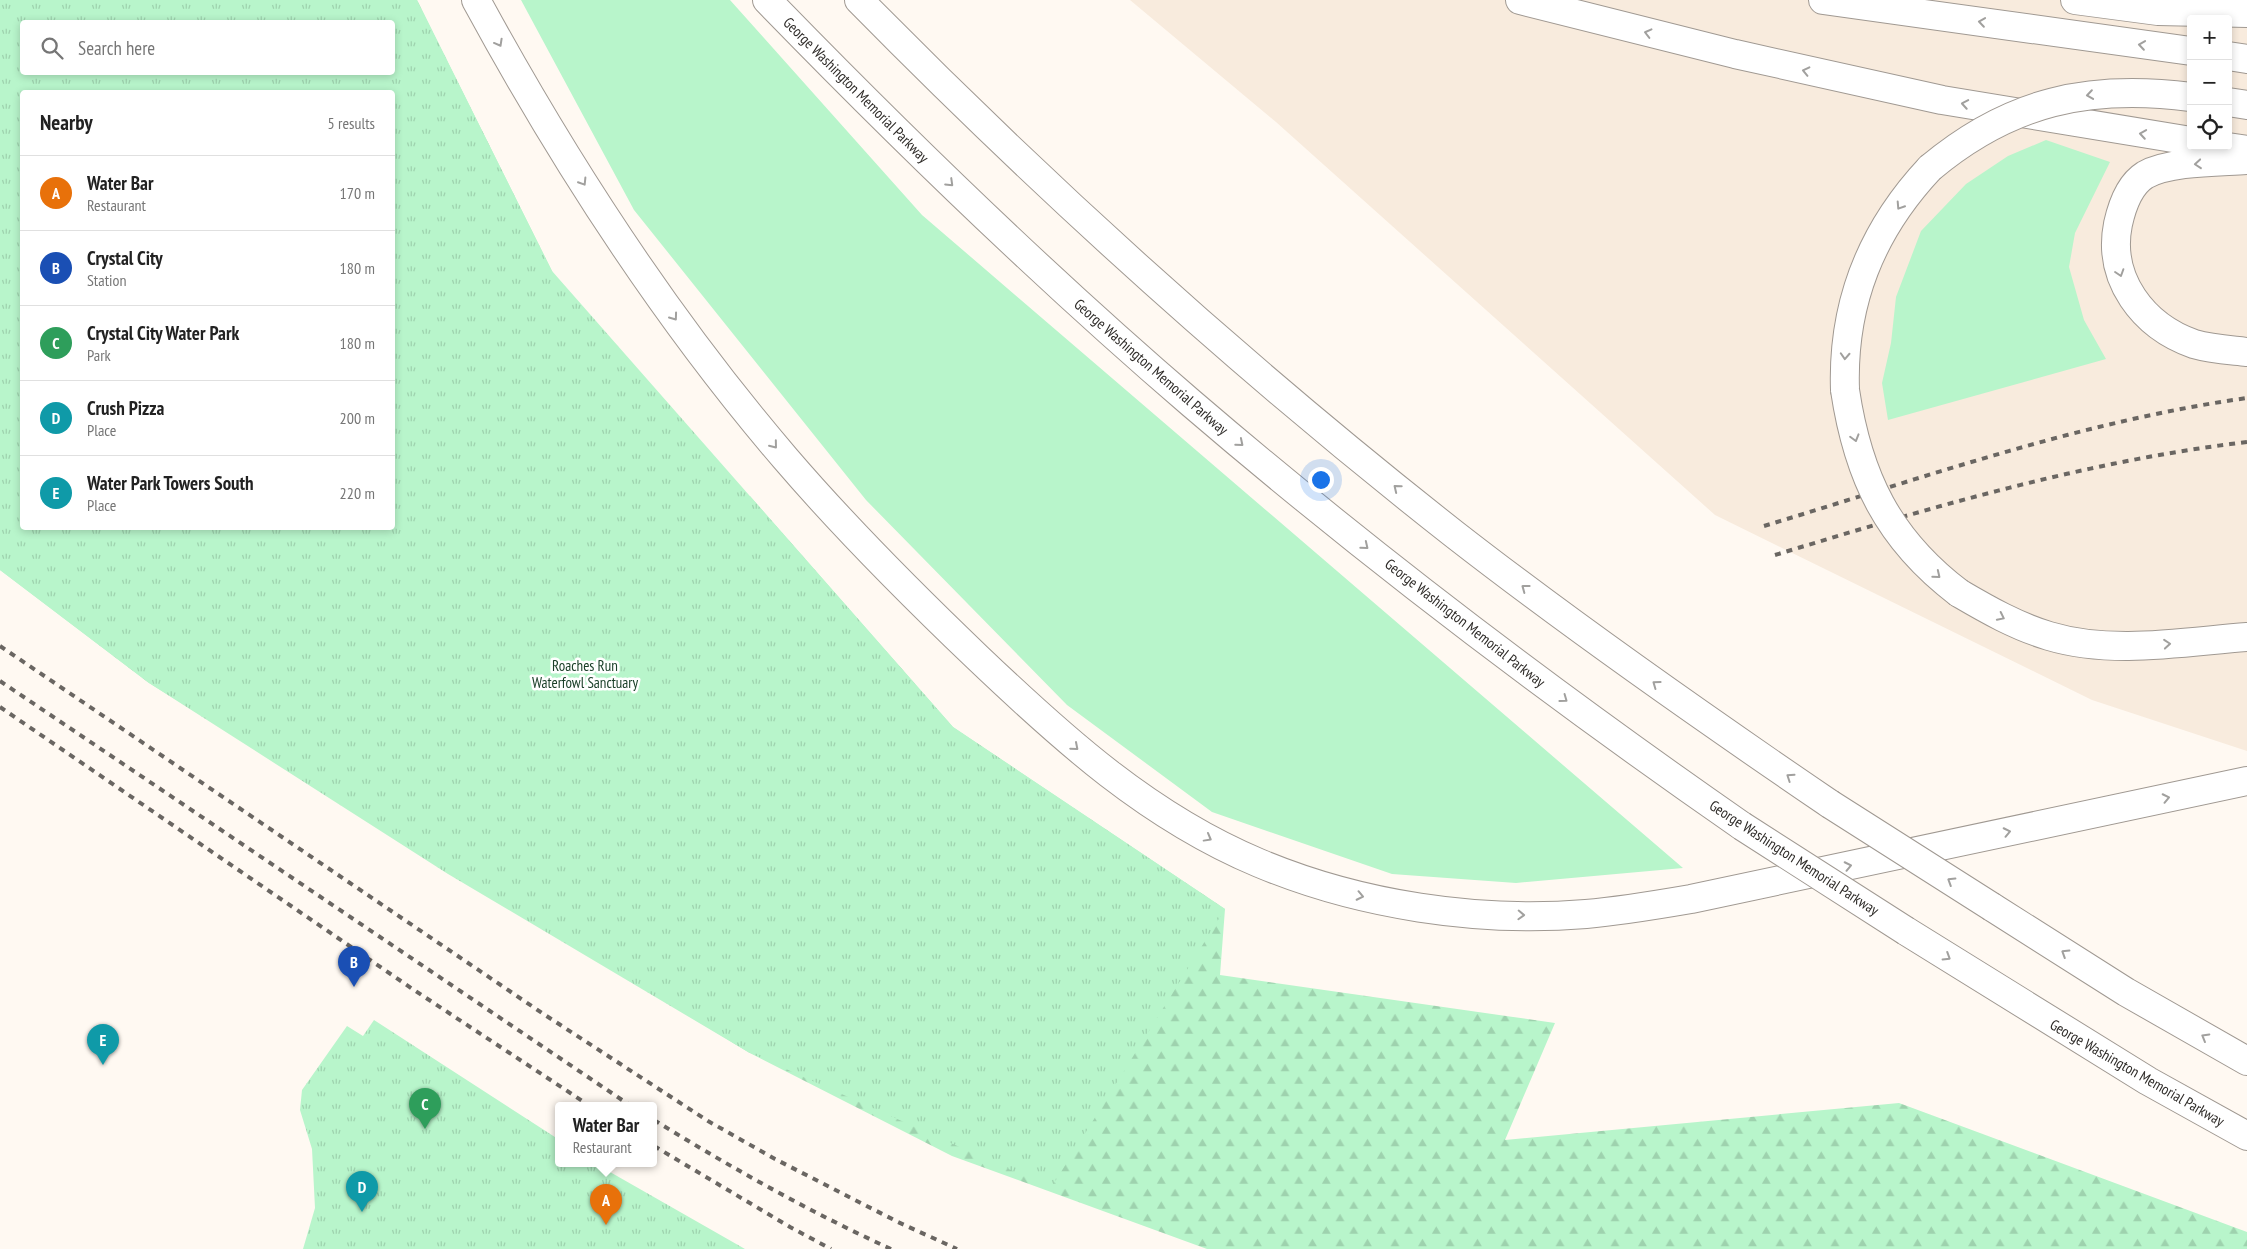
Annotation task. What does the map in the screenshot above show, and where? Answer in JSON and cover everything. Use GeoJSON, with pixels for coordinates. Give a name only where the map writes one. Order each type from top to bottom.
{"type":"FeatureCollection","features":[{"type":"Feature","properties":{"kind":"main road"},"geometry":{"type":"LineString","coordinates":[[476,0],[561,147],[652,287],[742,406],[832,510],[941,622],[1038,715],[1080,751],[1126,788],[1167,814],[1212,841],[1256,862],[1301,880],[1345,893],[1433,909],[1496,914],[1583,914],[1643,908],[1691,899],[2247,781]]}},
{"type":"Feature","properties":{"kind":"main road","name":"George Washington Memorial Parkway"},"geometry":{"type":"LineString","coordinates":[[766,0],[867,103],[1079,304],[1190,402],[1415,586],[1534,677],[1742,826],[1906,931],[2140,1076],[2247,1136]]}},
{"type":"Feature","properties":{"kind":"main road"},"geometry":{"type":"LineString","coordinates":[[859,0],[1001,140],[1116,248],[1340,441],[1454,534],[1571,623],[1690,708],[1830,804],[2126,992],[2247,1061]]}},
{"type":"Feature","properties":{"kind":"main road"},"geometry":{"type":"LineString","coordinates":[[1520,0],[1744,56],[1942,100],[2187,141]]}},
{"type":"Feature","properties":{"kind":"main road"},"geometry":{"type":"LineString","coordinates":[[1823,0],[2187,50]]}},
{"type":"Feature","properties":{"kind":"main road"},"geometry":{"type":"LineString","coordinates":[[2075,0],[2158,11],[2247,13]]}},
{"type":"Feature","properties":{"kind":"main road"},"geometry":{"type":"LineString","coordinates":[[2232,57],[2247,59]]}},
{"type":"Feature","properties":{"kind":"main road"},"geometry":{"type":"LineString","coordinates":[[2187,97],[2128,92],[2069,98],[2038,106],[1978,132],[1955,147],[1930,168],[1912,187],[1892,217],[1873,249],[1861,278],[1852,305],[1846,337],[1845,390],[1849,419],[1872,489],[1910,549],[1932,572],[1959,593],[2016,624],[2049,636],[2081,643],[2118,646],[2158,645],[2247,637]]}},
{"type":"Feature","properties":{"kind":"main road"},"geometry":{"type":"LineString","coordinates":[[2232,103],[2247,105]]}},
{"type":"Feature","properties":{"kind":"main road"},"geometry":{"type":"LineString","coordinates":[[2232,148],[2247,150]]}},
{"type":"Feature","properties":{"kind":"main road"},"geometry":{"type":"LineString","coordinates":[[2247,160],[2170,168],[2145,175],[2126,198],[2120,214],[2116,248],[2120,275],[2128,291],[2158,326],[2196,344],[2223,350],[2247,352]]}},
{"type":"Feature","properties":{"kind":"shaded area"},"geometry":{"type":"Polygon","coordinates":[[[1130,0],[2247,0],[2247,751],[2092,700],[1715,515],[1276,122],[1130,0]]]}},
{"type":"Feature","properties":{"kind":"green space","name":"Roaches Run Waterfowl Sanctuary"},"geometry":{"type":"Polygon","coordinates":[[[0,0],[417,0],[552,271],[665,524],[750,496],[953,727],[1225,909],[1220,975],[1555,1023],[1505,1140],[1899,1103],[2247,1232],[2247,1249],[1207,1249],[952,1156],[748,1052],[149,683],[0,570],[0,0]]]}},
{"type":"Feature","properties":{"kind":"green space","name":"Roaches Run Waterfowl Sanctuary"},"geometry":{"type":"Polygon","coordinates":[[[0,0],[417,0],[552,271],[953,727],[1225,909],[1051,1188],[748,1052],[448,874],[149,683],[0,570],[0,0]]]}},
{"type":"Feature","properties":{"kind":"green space"},"geometry":{"type":"Polygon","coordinates":[[[521,0],[730,0],[922,215],[1683,868],[1516,883],[1392,874],[1212,812],[1067,705],[866,500],[634,210],[521,0]]]}},
{"type":"Feature","properties":{"kind":"green space"},"geometry":{"type":"Polygon","coordinates":[[[2046,140],[2110,162],[2075,233],[2069,267],[2084,320],[2106,359],[1888,420],[1882,383],[1891,343],[1896,297],[1921,231],[1966,184],[2008,156],[2046,140]]]}},
{"type":"Feature","properties":{"kind":"green space"},"geometry":{"type":"Polygon","coordinates":[[[374,1020],[555,1137],[555,1167],[601,1167],[745,1249],[303,1249],[315,1208],[312,1149],[300,1110],[302,1090],[347,1026],[363,1036],[374,1020]]]}},
{"type":"Feature","properties":{"kind":"railway"},"geometry":{"type":"LineString","coordinates":[[1764,526],[1943,470],[2064,436],[2185,408],[2247,398]]}},
{"type":"Feature","properties":{"kind":"railway"},"geometry":{"type":"LineString","coordinates":[[1775,555],[1891,520],[2008,488],[2127,461],[2247,442]]}},
{"type":"Feature","properties":{"kind":"railway"},"geometry":{"type":"LineString","coordinates":[[0,646],[542,1013],[708,1121],[775,1159],[898,1222],[957,1249]]}},
{"type":"Feature","properties":{"kind":"railway"},"geometry":{"type":"LineString","coordinates":[[0,681],[625,1102]]}},
{"type":"Feature","properties":{"kind":"railway"},"geometry":{"type":"LineString","coordinates":[[0,707],[414,990],[584,1102]]}},
{"type":"Feature","properties":{"kind":"railway"},"geometry":{"type":"LineString","coordinates":[[657,1122],[771,1188],[830,1220],[891,1249]]}},
{"type":"Feature","properties":{"kind":"railway"},"geometry":{"type":"LineString","coordinates":[[657,1148],[790,1227],[831,1249]]}},
{"type":"Feature","properties":{"kind":"place","name":"Crystal City"},"geometry":{"type":"Point","coordinates":[354,987]}},
{"type":"Feature","properties":{"kind":"place","name":"Water Park Towers South"},"geometry":{"type":"Point","coordinates":[103,1065]}},
{"type":"Feature","properties":{"kind":"place","name":"Crystal City Water Park"},"geometry":{"type":"Point","coordinates":[425,1129]}},
{"type":"Feature","properties":{"kind":"place","name":"Crush Pizza"},"geometry":{"type":"Point","coordinates":[362,1212]}},
{"type":"Feature","properties":{"kind":"place","name":"Water Bar"},"geometry":{"type":"Point","coordinates":[606,1225]}}]}
